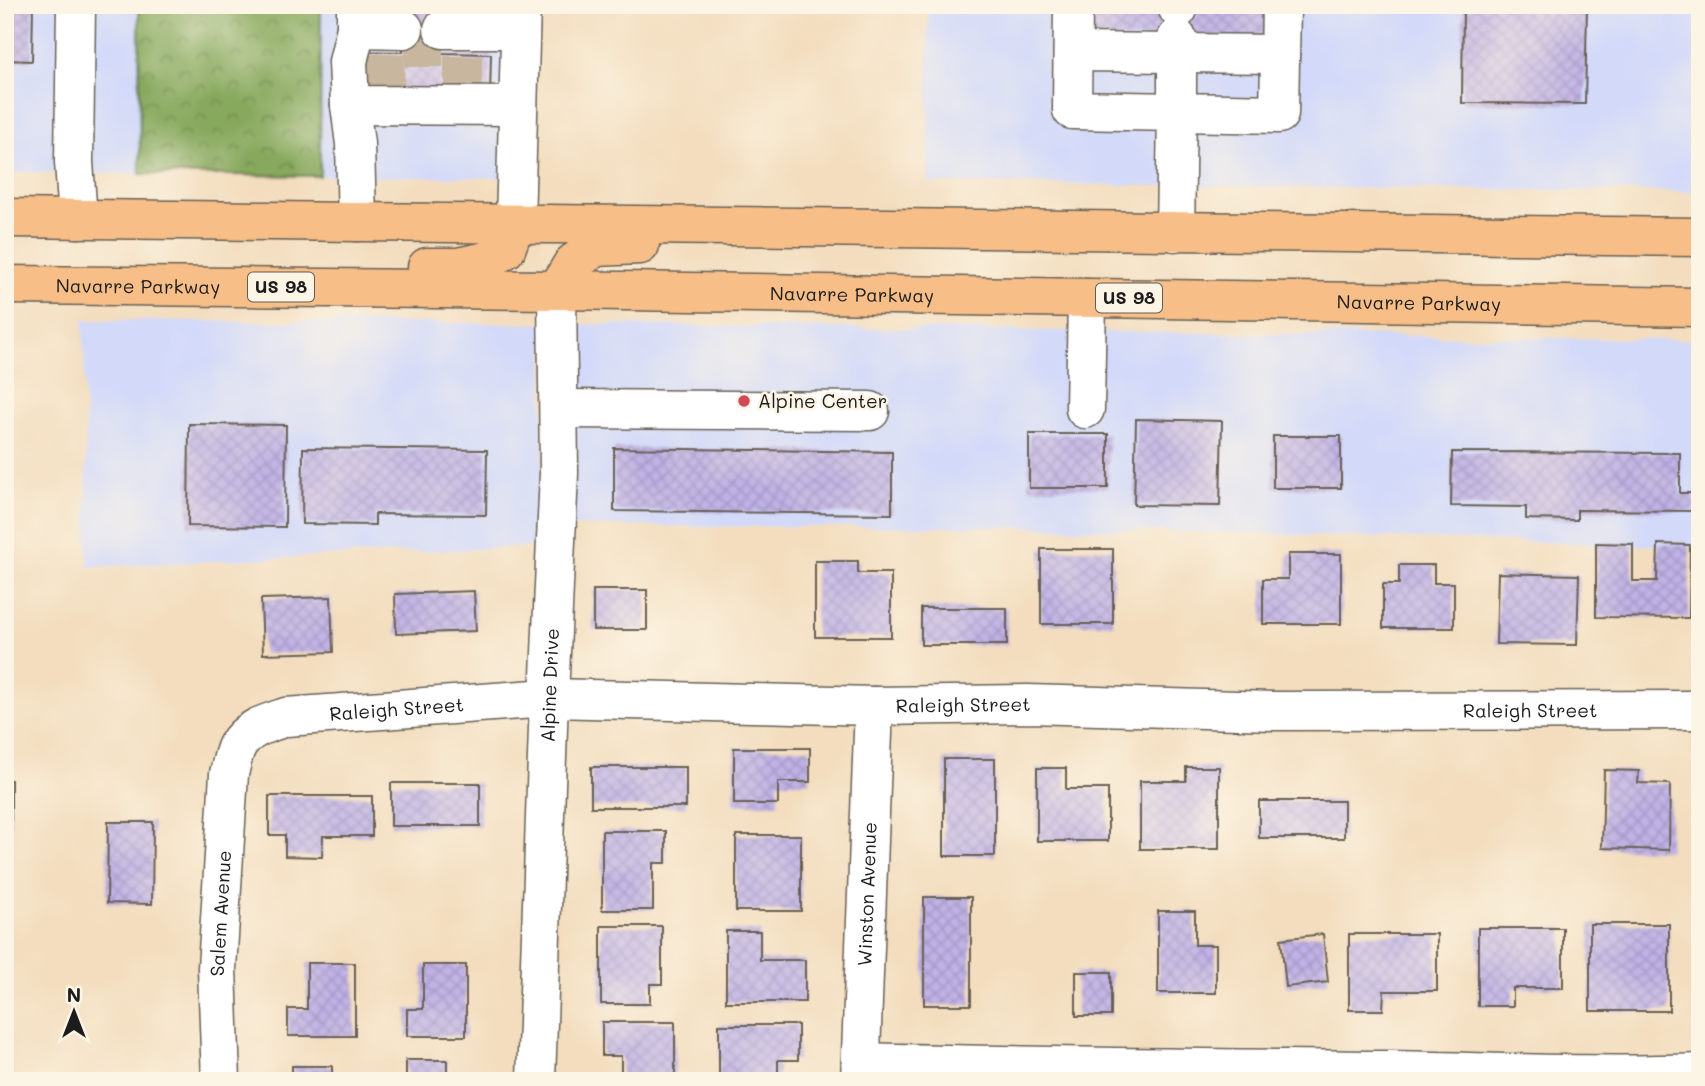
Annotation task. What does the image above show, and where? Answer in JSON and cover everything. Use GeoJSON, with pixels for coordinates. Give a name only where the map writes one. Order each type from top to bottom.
{"type":"FeatureCollection","features":[{"type":"Feature","properties":{"kind":"highway"},"geometry":{"type":"LineString","coordinates":[[5,218],[1700,237]]}},
{"type":"Feature","properties":{"kind":"highway"},"geometry":{"type":"LineString","coordinates":[[83,286],[130,265],[457,267],[486,261],[506,249],[515,224]]}},
{"type":"Feature","properties":{"kind":"highway"},"geometry":{"type":"LineString","coordinates":[[557,290],[573,263],[596,247],[957,247],[993,229]]}},
{"type":"Feature","properties":{"kind":"highway","name":"Navarre Parkway"},"geometry":{"type":"LineString","coordinates":[[5,285],[557,290],[1700,307]]}},
{"type":"Feature","properties":{"kind":"street"},"geometry":{"type":"LineString","coordinates":[[76,5],[74,162],[78,219]]}},
{"type":"Feature","properties":{"kind":"street"},"geometry":{"type":"LineString","coordinates":[[1073,5],[1072,110],[1279,114],[1281,5]]}},
{"type":"Feature","properties":{"kind":"street"},"geometry":{"type":"LineString","coordinates":[[485,26],[519,106],[515,224]]}},
{"type":"Feature","properties":{"kind":"street"},"geometry":{"type":"LineString","coordinates":[[1073,52],[1178,26],[1280,54]]}},
{"type":"Feature","properties":{"kind":"street"},"geometry":{"type":"LineString","coordinates":[[1175,232],[1178,26]]}},
{"type":"Feature","properties":{"kind":"street"},"geometry":{"type":"LineString","coordinates":[[373,101],[348,62],[378,29]]}},
{"type":"Feature","properties":{"kind":"street"},"geometry":{"type":"LineString","coordinates":[[373,101],[462,100],[519,106]]}},
{"type":"Feature","properties":{"kind":"street"},"geometry":{"type":"LineString","coordinates":[[357,222],[355,144],[373,101]]}},
{"type":"Feature","properties":{"kind":"street","name":"Alpine Drive"},"geometry":{"type":"LineString","coordinates":[[536,1081],[559,473],[557,290]]}},
{"type":"Feature","properties":{"kind":"street"},"geometry":{"type":"LineString","coordinates":[[1085,409],[1087,298]]}},
{"type":"Feature","properties":{"kind":"street"},"geometry":{"type":"LineString","coordinates":[[558,410],[870,411]]}},
{"type":"Feature","properties":{"kind":"street","name":"Raleigh Street"},"geometry":{"type":"LineString","coordinates":[[237,746],[250,731],[286,717],[549,698],[874,706],[1028,704],[1274,711],[1700,710]]}},
{"type":"Feature","properties":{"kind":"street","name":"Winston Avenue"},"geometry":{"type":"LineString","coordinates":[[860,1071],[874,706]]}},
{"type":"Feature","properties":{"kind":"street","name":"Salem Avenue"},"geometry":{"type":"LineString","coordinates":[[221,1081],[217,968],[229,774],[237,746]]}},
{"type":"Feature","properties":{"kind":"street"},"geometry":{"type":"LineString","coordinates":[[860,1071],[1026,1067],[1636,1075],[1700,1073]]}},
{"type":"Feature","properties":{"kind":"shaded area"},"geometry":{"type":"Polygon","coordinates":[[[5,5],[139,5],[140,174],[5,172],[5,5]]]}},
{"type":"Feature","properties":{"kind":"shaded area"},"geometry":{"type":"Polygon","coordinates":[[[321,5],[529,5],[527,178],[320,176],[321,5]]]}},
{"type":"Feature","properties":{"kind":"shaded area"},"geometry":{"type":"Polygon","coordinates":[[[928,5],[1700,5],[1700,192],[928,183],[928,5]]]}},
{"type":"Feature","properties":{"kind":"shaded area"},"geometry":{"type":"Polygon","coordinates":[[[83,320],[544,324],[542,546],[88,567],[83,320]]]}},
{"type":"Feature","properties":{"kind":"shaded area"},"geometry":{"type":"Polygon","coordinates":[[[572,324],[1700,340],[1700,547],[1014,527],[571,526],[572,324]]]}},
{"type":"Feature","properties":{"kind":"green space"},"geometry":{"type":"Polygon","coordinates":[[[139,5],[321,5],[320,176],[140,174],[139,5]]]}},
{"type":"Feature","properties":{"kind":"building"},"geometry":{"type":"Polygon","coordinates":[[[5,5],[33,5],[32,61],[5,60],[5,5]]]}},
{"type":"Feature","properties":{"kind":"building"},"geometry":{"type":"Polygon","coordinates":[[[404,5],[443,5],[442,53],[491,54],[490,95],[352,92],[353,51],[403,52],[404,5]]]}},
{"type":"Feature","properties":{"kind":"building"},"geometry":{"type":"Polygon","coordinates":[[[1219,5],[1266,5],[1266,39],[1086,38],[1086,8],[1219,9],[1219,5]]]}},
{"type":"Feature","properties":{"kind":"building"},"geometry":{"type":"Polygon","coordinates":[[[1463,5],[1587,5],[1585,104],[1462,103],[1463,5]]]}},
{"type":"Feature","properties":{"kind":"building"},"geometry":{"type":"Polygon","coordinates":[[[1136,419],[1222,421],[1220,506],[1134,505],[1136,419]]]}},
{"type":"Feature","properties":{"kind":"building"},"geometry":{"type":"Polygon","coordinates":[[[189,424],[286,425],[285,527],[188,526],[189,424]]]}},
{"type":"Feature","properties":{"kind":"building"},"geometry":{"type":"Polygon","coordinates":[[[1029,434],[1108,434],[1108,488],[1029,488],[1029,434]]]}},
{"type":"Feature","properties":{"kind":"building"},"geometry":{"type":"Polygon","coordinates":[[[1273,436],[1341,436],[1341,488],[1273,488],[1273,436]]]}},
{"type":"Feature","properties":{"kind":"building"},"geometry":{"type":"Polygon","coordinates":[[[303,448],[487,450],[486,515],[375,514],[375,525],[302,524],[303,448]]]}},
{"type":"Feature","properties":{"kind":"building"},"geometry":{"type":"Polygon","coordinates":[[[614,448],[892,452],[892,514],[614,511],[614,448]]]}},
{"type":"Feature","properties":{"kind":"building"},"geometry":{"type":"Polygon","coordinates":[[[1452,452],[1680,453],[1680,493],[1695,493],[1695,511],[1577,510],[1577,520],[1526,519],[1526,507],[1451,506],[1452,452]]]}},
{"type":"Feature","properties":{"kind":"building"},"geometry":{"type":"Polygon","coordinates":[[[1596,543],[1633,544],[1633,581],[1657,581],[1658,544],[1690,545],[1689,618],[1596,617],[1596,543]]]}},
{"type":"Feature","properties":{"kind":"building"},"geometry":{"type":"Polygon","coordinates":[[[1041,549],[1113,549],[1113,624],[1041,624],[1041,549]]]}},
{"type":"Feature","properties":{"kind":"building"},"geometry":{"type":"Polygon","coordinates":[[[1288,554],[1341,554],[1341,624],[1263,624],[1263,579],[1288,579],[1288,554]]]}},
{"type":"Feature","properties":{"kind":"building"},"geometry":{"type":"Polygon","coordinates":[[[815,561],[858,561],[858,573],[891,573],[891,637],[815,637],[815,561]]]}},
{"type":"Feature","properties":{"kind":"building"},"geometry":{"type":"Polygon","coordinates":[[[1399,565],[1434,565],[1434,583],[1454,583],[1454,628],[1383,628],[1383,584],[1399,584],[1399,565]]]}},
{"type":"Feature","properties":{"kind":"building"},"geometry":{"type":"Polygon","coordinates":[[[1498,573],[1579,575],[1577,645],[1496,644],[1498,573]]]}},
{"type":"Feature","properties":{"kind":"building"},"geometry":{"type":"Polygon","coordinates":[[[593,590],[647,590],[647,630],[593,630],[593,590]]]}},
{"type":"Feature","properties":{"kind":"building"},"geometry":{"type":"Polygon","coordinates":[[[474,591],[476,631],[396,634],[395,594],[474,591]]]}},
{"type":"Feature","properties":{"kind":"building"},"geometry":{"type":"Polygon","coordinates":[[[331,597],[333,652],[263,654],[261,599],[331,597]]]}},
{"type":"Feature","properties":{"kind":"building"},"geometry":{"type":"Polygon","coordinates":[[[921,608],[1007,608],[1007,645],[921,645],[921,608]]]}},
{"type":"Feature","properties":{"kind":"building"},"geometry":{"type":"Polygon","coordinates":[[[734,748],[810,748],[810,782],[778,782],[778,804],[734,804],[734,748]]]}},
{"type":"Feature","properties":{"kind":"building"},"geometry":{"type":"Polygon","coordinates":[[[944,759],[995,759],[995,856],[944,856],[944,759]]]}},
{"type":"Feature","properties":{"kind":"building"},"geometry":{"type":"Polygon","coordinates":[[[591,767],[686,767],[686,807],[591,807],[591,767]]]}},
{"type":"Feature","properties":{"kind":"building"},"geometry":{"type":"Polygon","coordinates":[[[1186,767],[1219,767],[1219,849],[1140,849],[1140,781],[1186,781],[1186,767]]]}},
{"type":"Feature","properties":{"kind":"building"},"geometry":{"type":"Polygon","coordinates":[[[1037,768],[1066,768],[1066,789],[1108,789],[1108,841],[1037,841],[1037,768]]]}},
{"type":"Feature","properties":{"kind":"building"},"geometry":{"type":"Polygon","coordinates":[[[1604,770],[1639,771],[1638,783],[1670,784],[1669,850],[1602,848],[1604,770]]]}},
{"type":"Feature","properties":{"kind":"building"},"geometry":{"type":"Polygon","coordinates":[[[5,780],[11,780],[11,859],[5,859],[5,780]]]}},
{"type":"Feature","properties":{"kind":"building"},"geometry":{"type":"Polygon","coordinates":[[[391,783],[480,783],[480,826],[391,826],[391,783]]]}},
{"type":"Feature","properties":{"kind":"building"},"geometry":{"type":"Polygon","coordinates":[[[269,796],[372,796],[372,836],[323,836],[322,857],[285,856],[285,835],[269,835],[269,796]]]}},
{"type":"Feature","properties":{"kind":"building"},"geometry":{"type":"Polygon","coordinates":[[[1259,801],[1344,801],[1344,838],[1259,838],[1259,801]]]}},
{"type":"Feature","properties":{"kind":"building"},"geometry":{"type":"Polygon","coordinates":[[[108,822],[153,822],[152,904],[107,903],[108,822]]]}},
{"type":"Feature","properties":{"kind":"building"},"geometry":{"type":"Polygon","coordinates":[[[602,831],[666,831],[666,863],[653,863],[653,910],[602,910],[602,831]]]}},
{"type":"Feature","properties":{"kind":"building"},"geometry":{"type":"Polygon","coordinates":[[[736,835],[801,835],[801,911],[736,911],[736,835]]]}},
{"type":"Feature","properties":{"kind":"building"},"geometry":{"type":"Polygon","coordinates":[[[924,897],[971,897],[971,1005],[924,1005],[924,897]]]}},
{"type":"Feature","properties":{"kind":"building"},"geometry":{"type":"Polygon","coordinates":[[[1158,911],[1195,911],[1195,945],[1216,945],[1216,993],[1158,993],[1158,911]]]}},
{"type":"Feature","properties":{"kind":"building"},"geometry":{"type":"Polygon","coordinates":[[[1590,924],[1669,924],[1669,1011],[1590,1011],[1590,924]]]}},
{"type":"Feature","properties":{"kind":"building"},"geometry":{"type":"Polygon","coordinates":[[[601,926],[662,926],[662,984],[650,984],[650,1004],[601,1004],[601,926]]]}},
{"type":"Feature","properties":{"kind":"building"},"geometry":{"type":"Polygon","coordinates":[[[1478,928],[1563,928],[1563,988],[1513,988],[1513,1006],[1478,1006],[1478,928]]]}},
{"type":"Feature","properties":{"kind":"building"},"geometry":{"type":"Polygon","coordinates":[[[726,931],[760,931],[760,960],[805,960],[805,1002],[726,1002],[726,931]]]}},
{"type":"Feature","properties":{"kind":"building"},"geometry":{"type":"Polygon","coordinates":[[[1323,934],[1328,982],[1286,987],[1281,939],[1323,934]]]}},
{"type":"Feature","properties":{"kind":"building"},"geometry":{"type":"Polygon","coordinates":[[[1349,934],[1437,934],[1437,991],[1384,991],[1383,1010],[1349,1010],[1349,934]]]}},
{"type":"Feature","properties":{"kind":"building"},"geometry":{"type":"Polygon","coordinates":[[[307,963],[355,963],[355,1036],[288,1036],[288,1009],[307,1009],[307,963]]]}},
{"type":"Feature","properties":{"kind":"building"},"geometry":{"type":"Polygon","coordinates":[[[423,965],[466,965],[466,1036],[407,1036],[407,1009],[423,1009],[423,965]]]}},
{"type":"Feature","properties":{"kind":"building"},"geometry":{"type":"Polygon","coordinates":[[[1076,972],[1111,972],[1111,1016],[1076,1016],[1076,972]]]}},
{"type":"Feature","properties":{"kind":"building"},"geometry":{"type":"Polygon","coordinates":[[[602,1022],[675,1022],[675,1081],[621,1081],[621,1056],[602,1056],[602,1022]]]}},
{"type":"Feature","properties":{"kind":"building"},"geometry":{"type":"Polygon","coordinates":[[[719,1025],[798,1025],[798,1060],[778,1060],[778,1081],[719,1081],[719,1025]]]}},
{"type":"Feature","properties":{"kind":"building"},"geometry":{"type":"Polygon","coordinates":[[[406,1060],[447,1060],[447,1081],[390,1081],[390,1077],[406,1077],[406,1060]]]}},
{"type":"Feature","properties":{"kind":"building"},"geometry":{"type":"Polygon","coordinates":[[[292,1066],[332,1066],[332,1081],[292,1081],[292,1066]]]}},
{"type":"Feature","properties":{"kind":"tunnel"},"geometry":{"type":"LineString","coordinates":[[424,29],[424,93]]}},
{"type":"Feature","properties":{"kind":"tunnel"},"geometry":{"type":"LineString","coordinates":[[385,92],[386,51]]}},
{"type":"Feature","properties":{"kind":"tunnel"},"geometry":{"type":"LineString","coordinates":[[463,54],[463,94]]}},
{"type":"Feature","properties":{"kind":"place","name":"Alpine Center"},"geometry":{"type":"Point","coordinates":[744,401]}}]}
